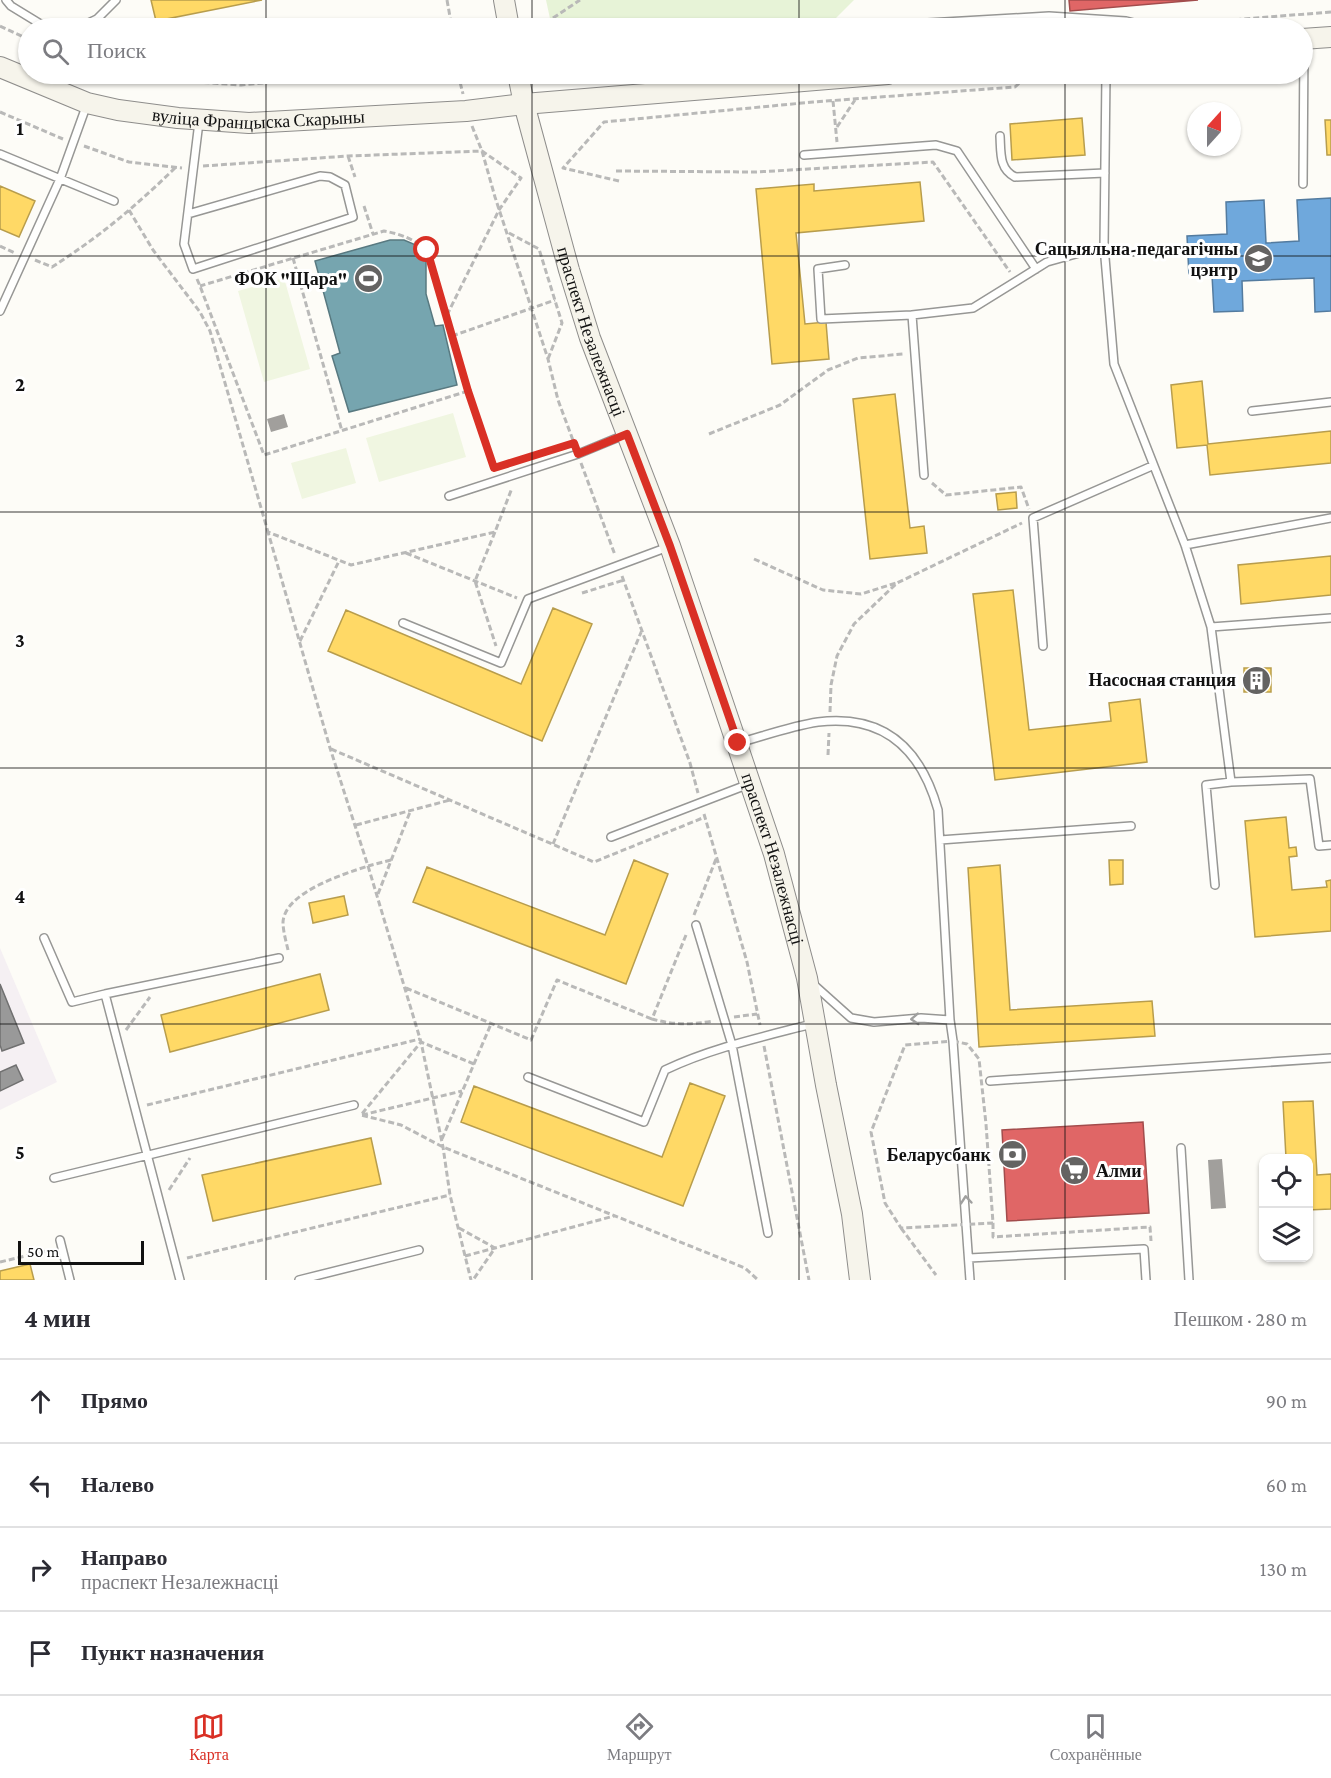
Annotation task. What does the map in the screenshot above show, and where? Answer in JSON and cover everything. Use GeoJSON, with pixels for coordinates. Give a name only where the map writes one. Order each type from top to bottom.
{"type":"FeatureCollection","features":[{"type":"Feature","properties":{"kind":"main road"},"geometry":{"type":"LineString","coordinates":[[504,0],[507,18]]}},
{"type":"Feature","properties":{"kind":"main road"},"geometry":{"type":"LineString","coordinates":[[1313,38],[1331,37]]}},
{"type":"Feature","properties":{"kind":"main road","name":"вуліца Францыска Скарыны"},"geometry":{"type":"LineString","coordinates":[[0,67],[18,74]]}},
{"type":"Feature","properties":{"kind":"main road","name":"вуліца Францыска Скарыны"},"geometry":{"type":"LineString","coordinates":[[47,84],[87,103],[118,110],[199,120],[249,123],[466,111],[736,84]]}},
{"type":"Feature","properties":{"kind":"main road","name":"праспект Незалежнасці"},"geometry":{"type":"LineString","coordinates":[[520,84],[568,270],[590,338],[670,546],[752,783],[774,854],[807,978],[852,1214],[860,1280]]}},
{"type":"Feature","properties":{"kind":"lane"},"geometry":{"type":"LineString","coordinates":[[6,0],[11,6],[31,18]]}},
{"type":"Feature","properties":{"kind":"lane"},"geometry":{"type":"LineString","coordinates":[[98,18],[116,0]]}},
{"type":"Feature","properties":{"kind":"lane"},"geometry":{"type":"LineString","coordinates":[[1014,18],[1049,16],[1080,18]]}},
{"type":"Feature","properties":{"kind":"lane"},"geometry":{"type":"LineString","coordinates":[[1106,84],[1104,246],[1114,364],[1185,545],[1210,627],[1231,782]]}},
{"type":"Feature","properties":{"kind":"lane"},"geometry":{"type":"LineString","coordinates":[[1303,84],[1303,184]]}},
{"type":"Feature","properties":{"kind":"lane"},"geometry":{"type":"LineString","coordinates":[[0,311],[60,179],[87,103]]}},
{"type":"Feature","properties":{"kind":"lane"},"geometry":{"type":"LineString","coordinates":[[188,214],[320,177],[330,177],[345,185],[353,217],[193,269],[184,244],[199,120]]}},
{"type":"Feature","properties":{"kind":"lane"},"geometry":{"type":"LineString","coordinates":[[1000,136],[1001,163],[1007,173],[1015,177],[1105,173]]}},
{"type":"Feature","properties":{"kind":"lane"},"geometry":{"type":"LineString","coordinates":[[804,155],[936,145],[957,151],[1036,269]]}},
{"type":"Feature","properties":{"kind":"lane"},"geometry":{"type":"LineString","coordinates":[[0,154],[114,201]]}},
{"type":"Feature","properties":{"kind":"lane"},"geometry":{"type":"LineString","coordinates":[[845,265],[818,269],[822,319],[912,315],[973,308],[1047,262],[1104,246]]}},
{"type":"Feature","properties":{"kind":"lane"},"geometry":{"type":"LineString","coordinates":[[912,315],[924,475]]}},
{"type":"Feature","properties":{"kind":"lane"},"geometry":{"type":"LineString","coordinates":[[1252,411],[1331,402]]}},
{"type":"Feature","properties":{"kind":"lane"},"geometry":{"type":"LineString","coordinates":[[449,496],[578,454],[627,434]]}},
{"type":"Feature","properties":{"kind":"lane"},"geometry":{"type":"LineString","coordinates":[[1043,646],[1033,518],[1152,465]]}},
{"type":"Feature","properties":{"kind":"lane"},"geometry":{"type":"LineString","coordinates":[[1185,545],[1331,518]]}},
{"type":"Feature","properties":{"kind":"lane"},"geometry":{"type":"LineString","coordinates":[[403,623],[501,663],[528,599],[670,546]]}},
{"type":"Feature","properties":{"kind":"lane"},"geometry":{"type":"LineString","coordinates":[[1210,627],[1331,618]]}},
{"type":"Feature","properties":{"kind":"lane"},"geometry":{"type":"LineString","coordinates":[[738,743],[815,723],[847,721],[879,729],[905,746],[918,761],[932,786],[938,810],[950,1020],[968,1224],[970,1280]]}},
{"type":"Feature","properties":{"kind":"lane"},"geometry":{"type":"LineString","coordinates":[[1215,885],[1206,786],[1231,782],[1310,779],[1319,846],[1331,845]]}},
{"type":"Feature","properties":{"kind":"lane"},"geometry":{"type":"LineString","coordinates":[[611,837],[752,783]]}},
{"type":"Feature","properties":{"kind":"lane"},"geometry":{"type":"LineString","coordinates":[[940,840],[1131,826]]}},
{"type":"Feature","properties":{"kind":"lane"},"geometry":{"type":"LineString","coordinates":[[694,924],[732,1045],[768,1233]]}},
{"type":"Feature","properties":{"kind":"lane"},"geometry":{"type":"LineString","coordinates":[[44,938],[72,1002],[279,958]]}},
{"type":"Feature","properties":{"kind":"lane"},"geometry":{"type":"LineString","coordinates":[[807,978],[850,1018],[874,1022],[921,1018],[950,1020]]}},
{"type":"Feature","properties":{"kind":"lane"},"geometry":{"type":"LineString","coordinates":[[105,994],[180,1280]]}},
{"type":"Feature","properties":{"kind":"lane"},"geometry":{"type":"LineString","coordinates":[[528,1077],[644,1122],[665,1070],[688,1059],[732,1045],[814,1023]]}},
{"type":"Feature","properties":{"kind":"lane"},"geometry":{"type":"LineString","coordinates":[[990,1081],[1331,1058]]}},
{"type":"Feature","properties":{"kind":"lane"},"geometry":{"type":"LineString","coordinates":[[54,1178],[354,1105]]}},
{"type":"Feature","properties":{"kind":"lane"},"geometry":{"type":"LineString","coordinates":[[1181,1148],[1189,1280]]}},
{"type":"Feature","properties":{"kind":"lane"},"geometry":{"type":"LineString","coordinates":[[60,1240],[70,1280]]}},
{"type":"Feature","properties":{"kind":"lane"},"geometry":{"type":"LineString","coordinates":[[969,1258],[1144,1249],[1146,1280]]}},
{"type":"Feature","properties":{"kind":"lane"},"geometry":{"type":"LineString","coordinates":[[299,1280],[419,1250]]}},
{"type":"Feature","properties":{"kind":"path"},"geometry":{"type":"LineString","coordinates":[[447,0],[450,18]]}},
{"type":"Feature","properties":{"kind":"path"},"geometry":{"type":"LineString","coordinates":[[553,18],[580,0]]}},
{"type":"Feature","properties":{"kind":"path"},"geometry":{"type":"LineString","coordinates":[[1256,18],[1331,12]]}},
{"type":"Feature","properties":{"kind":"path"},"geometry":{"type":"LineString","coordinates":[[0,26],[18,34]]}},
{"type":"Feature","properties":{"kind":"path"},"geometry":{"type":"LineString","coordinates":[[226,84],[252,84]]}},
{"type":"Feature","properties":{"kind":"path"},"geometry":{"type":"LineString","coordinates":[[461,84],[466,111],[482,151],[548,359],[558,400],[578,454]]}},
{"type":"Feature","properties":{"kind":"path"},"geometry":{"type":"LineString","coordinates":[[619,181],[563,168],[604,122],[1015,87],[1018,84]]}},
{"type":"Feature","properties":{"kind":"path"},"geometry":{"type":"LineString","coordinates":[[836,128],[855,99]]}},
{"type":"Feature","properties":{"kind":"path"},"geometry":{"type":"LineString","coordinates":[[833,101],[840,167]]}},
{"type":"Feature","properties":{"kind":"path"},"geometry":{"type":"LineString","coordinates":[[0,112],[74,143],[129,162],[175,168],[348,156],[482,151],[521,178],[499,210],[446,316]]}},
{"type":"Feature","properties":{"kind":"path"},"geometry":{"type":"LineString","coordinates":[[616,171],[754,172],[933,162],[1016,281]]}},
{"type":"Feature","properties":{"kind":"path"},"geometry":{"type":"LineString","coordinates":[[0,246],[52,267],[109,229],[175,168]]}},
{"type":"Feature","properties":{"kind":"path"},"geometry":{"type":"LineString","coordinates":[[129,210],[153,250],[200,312],[210,331],[330,748],[356,825],[421,1041],[442,1141],[450,1195],[472,1280]]}},
{"type":"Feature","properties":{"kind":"path"},"geometry":{"type":"LineString","coordinates":[[200,286],[384,231],[414,240],[427,250],[468,391],[494,468],[504,465]]}},
{"type":"Feature","properties":{"kind":"path"},"geometry":{"type":"LineString","coordinates":[[507,232],[539,249],[562,323],[548,359]]}},
{"type":"Feature","properties":{"kind":"path"},"geometry":{"type":"LineString","coordinates":[[293,258],[342,431]]}},
{"type":"Feature","properties":{"kind":"path"},"geometry":{"type":"LineString","coordinates":[[193,269],[264,455],[468,391]]}},
{"type":"Feature","properties":{"kind":"path"},"geometry":{"type":"LineString","coordinates":[[452,336],[555,300]]}},
{"type":"Feature","properties":{"kind":"path"},"geometry":{"type":"LineString","coordinates":[[709,434],[780,405],[828,370],[858,358],[915,352]]}},
{"type":"Feature","properties":{"kind":"path"},"geometry":{"type":"LineString","coordinates":[[572,464],[580,462],[690,763],[747,962],[809,1280]]}},
{"type":"Feature","properties":{"kind":"path"},"geometry":{"type":"LineString","coordinates":[[754,559],[823,590],[861,594],[897,583],[1033,518],[1020,488],[946,495],[924,475]]}},
{"type":"Feature","properties":{"kind":"path"},"geometry":{"type":"LineString","coordinates":[[501,663],[475,581],[514,483]]}},
{"type":"Feature","properties":{"kind":"path"},"geometry":{"type":"LineString","coordinates":[[268,532],[351,565],[495,532]]}},
{"type":"Feature","properties":{"kind":"path"},"geometry":{"type":"LineString","coordinates":[[406,552],[527,602]]}},
{"type":"Feature","properties":{"kind":"path"},"geometry":{"type":"LineString","coordinates":[[300,643],[339,560]]}},
{"type":"Feature","properties":{"kind":"path"},"geometry":{"type":"LineString","coordinates":[[581,594],[624,580]]}},
{"type":"Feature","properties":{"kind":"path"},"geometry":{"type":"LineString","coordinates":[[828,755],[831,685],[837,656],[854,624],[897,583]]}},
{"type":"Feature","properties":{"kind":"path"},"geometry":{"type":"LineString","coordinates":[[553,844],[642,630]]}},
{"type":"Feature","properties":{"kind":"path"},"geometry":{"type":"LineString","coordinates":[[330,748],[594,862],[705,817]]}},
{"type":"Feature","properties":{"kind":"path"},"geometry":{"type":"LineString","coordinates":[[356,825],[450,800]]}},
{"type":"Feature","properties":{"kind":"path"},"geometry":{"type":"LineString","coordinates":[[378,896],[410,812]]}},
{"type":"Feature","properties":{"kind":"path"},"geometry":{"type":"LineString","coordinates":[[694,924],[717,858]]}},
{"type":"Feature","properties":{"kind":"path"},"geometry":{"type":"LineString","coordinates":[[290,959],[283,921],[294,899],[333,879],[391,860]]}},
{"type":"Feature","properties":{"kind":"path"},"geometry":{"type":"LineString","coordinates":[[652,1019],[687,933]]}},
{"type":"Feature","properties":{"kind":"path"},"geometry":{"type":"LineString","coordinates":[[405,988],[531,1040],[557,980],[652,1019],[671,1024],[697,1024],[758,1014]]}},
{"type":"Feature","properties":{"kind":"path"},"geometry":{"type":"LineString","coordinates":[[125,1031],[149,997],[160,995]]}},
{"type":"Feature","properties":{"kind":"path"},"geometry":{"type":"LineString","coordinates":[[442,1141],[491,1024]]}},
{"type":"Feature","properties":{"kind":"path"},"geometry":{"type":"LineString","coordinates":[[361,1115],[421,1041]]}},
{"type":"Feature","properties":{"kind":"path"},"geometry":{"type":"LineString","coordinates":[[144,1106],[421,1041],[474,1064]]}},
{"type":"Feature","properties":{"kind":"path"},"geometry":{"type":"LineString","coordinates":[[936,1275],[885,1203],[870,1132],[905,1045],[953,1041],[967,1044],[979,1059],[987,1124],[993,1237],[1150,1227],[1151,1248]]}},
{"type":"Feature","properties":{"kind":"path"},"geometry":{"type":"LineString","coordinates":[[361,1115],[462,1091]]}},
{"type":"Feature","properties":{"kind":"path"},"geometry":{"type":"LineString","coordinates":[[361,1115],[401,1125],[443,1147],[745,1268],[758,1280]]}},
{"type":"Feature","properties":{"kind":"path"},"geometry":{"type":"LineString","coordinates":[[166,1182],[168,1191],[189,1158],[201,1155]]}},
{"type":"Feature","properties":{"kind":"path"},"geometry":{"type":"LineString","coordinates":[[184,1248],[188,1259],[450,1195]]}},
{"type":"Feature","properties":{"kind":"path"},"geometry":{"type":"LineString","coordinates":[[465,1256],[614,1216]]}},
{"type":"Feature","properties":{"kind":"path"},"geometry":{"type":"LineString","coordinates":[[901,1228],[993,1223]]}},
{"type":"Feature","properties":{"kind":"path"},"geometry":{"type":"LineString","coordinates":[[459,1228],[495,1248]]}},
{"type":"Feature","properties":{"kind":"path"},"geometry":{"type":"LineString","coordinates":[[0,1262],[62,1248]]}},
{"type":"Feature","properties":{"kind":"path"},"geometry":{"type":"LineString","coordinates":[[472,1280],[495,1248]]}},
{"type":"Feature","properties":{"kind":"shaded area"},"geometry":{"type":"Polygon","coordinates":[[[0,948],[57,1082],[0,1110],[0,948]]]}},
{"type":"Feature","properties":{"kind":"green space"},"geometry":{"type":"Polygon","coordinates":[[[546,0],[854,0],[836,18],[550,18],[546,0]]]}},
{"type":"Feature","properties":{"kind":"green space"},"geometry":{"type":"Polygon","coordinates":[[[284,278],[310,369],[264,382],[238,291],[284,278]]]}},
{"type":"Feature","properties":{"kind":"green space"},"geometry":{"type":"Polygon","coordinates":[[[453,413],[466,457],[379,482],[366,438],[453,413]]]}},
{"type":"Feature","properties":{"kind":"green space"},"geometry":{"type":"Polygon","coordinates":[[[346,448],[356,483],[302,499],[291,463],[346,448]]]}},
{"type":"Feature","properties":{"kind":"building: Жильё"},"geometry":{"type":"Polygon","coordinates":[[[151,0],[262,0],[171,18],[155,18],[151,0]]]}},
{"type":"Feature","properties":{"kind":"building: Жильё"},"geometry":{"type":"Polygon","coordinates":[[[1082,118],[1085,155],[1012,160],[1010,124],[1082,118]]]}},
{"type":"Feature","properties":{"kind":"building: Жильё"},"geometry":{"type":"Polygon","coordinates":[[[1325,120],[1331,120],[1331,155],[1327,155],[1325,120]]]}},
{"type":"Feature","properties":{"kind":"building: Жильё"},"geometry":{"type":"Polygon","coordinates":[[[920,182],[924,221],[796,233],[805,324],[826,322],[829,359],[772,364],[756,189],[814,184],[814,191],[920,182]]]}},
{"type":"Feature","properties":{"kind":"building: Жильё"},"geometry":{"type":"Polygon","coordinates":[[[0,186],[35,201],[19,237],[0,229],[0,186]]]}},
{"type":"Feature","properties":{"kind":"building: Жильё"},"geometry":{"type":"Polygon","coordinates":[[[1202,381],[1208,444],[1331,431],[1331,463],[1210,475],[1207,445],[1177,448],[1171,385],[1202,381]]]}},
{"type":"Feature","properties":{"kind":"building: Жильё"},"geometry":{"type":"Polygon","coordinates":[[[895,394],[910,528],[924,526],[927,553],[870,559],[853,399],[895,394]]]}},
{"type":"Feature","properties":{"kind":"building: Жильё"},"geometry":{"type":"Polygon","coordinates":[[[1016,492],[1017,508],[998,510],[996,494],[1016,492]]]}},
{"type":"Feature","properties":{"kind":"building: Жильё"},"geometry":{"type":"Polygon","coordinates":[[[1331,556],[1331,595],[1241,604],[1238,565],[1331,556]]]}},
{"type":"Feature","properties":{"kind":"building: Жильё"},"geometry":{"type":"Polygon","coordinates":[[[1013,590],[1029,730],[1111,721],[1109,703],[1140,699],[1147,762],[995,780],[973,594],[1013,590]]]}},
{"type":"Feature","properties":{"kind":"building: Жильё"},"geometry":{"type":"Polygon","coordinates":[[[553,608],[592,624],[542,741],[328,651],[346,610],[521,684],[553,608]]]}},
{"type":"Feature","properties":{"kind":"building: Жильё","name":"Насосная станция"},"geometry":{"type":"Polygon","coordinates":[[[1244,668],[1271,668],[1271,692],[1244,692],[1244,668]]]}},
{"type":"Feature","properties":{"kind":"building: Жильё"},"geometry":{"type":"Polygon","coordinates":[[[1286,817],[1289,848],[1296,847],[1297,856],[1289,857],[1292,890],[1327,887],[1326,881],[1331,880],[1331,931],[1255,937],[1245,821],[1286,817]]]}},
{"type":"Feature","properties":{"kind":"building: Жильё"},"geometry":{"type":"Polygon","coordinates":[[[634,860],[668,874],[626,984],[413,902],[427,867],[605,935],[634,860]]]}},
{"type":"Feature","properties":{"kind":"building: Жильё"},"geometry":{"type":"Polygon","coordinates":[[[1109,860],[1123,860],[1123,884],[1110,885],[1109,860]]]}},
{"type":"Feature","properties":{"kind":"building: Жильё"},"geometry":{"type":"Polygon","coordinates":[[[1000,865],[1010,1010],[1152,1001],[1155,1036],[979,1047],[968,868],[1000,865]]]}},
{"type":"Feature","properties":{"kind":"building: Жильё"},"geometry":{"type":"Polygon","coordinates":[[[344,896],[348,915],[313,923],[309,903],[344,896]]]}},
{"type":"Feature","properties":{"kind":"building: Жильё"},"geometry":{"type":"Polygon","coordinates":[[[320,974],[329,1010],[170,1052],[161,1015],[320,974]]]}},
{"type":"Feature","properties":{"kind":"building: Жильё"},"geometry":{"type":"Polygon","coordinates":[[[690,1083],[725,1096],[683,1206],[461,1122],[474,1086],[662,1157],[690,1083]]]}},
{"type":"Feature","properties":{"kind":"building: Жильё"},"geometry":{"type":"Polygon","coordinates":[[[1313,1101],[1317,1175],[1331,1174],[1331,1209],[1313,1210],[1313,1154],[1286,1154],[1283,1102],[1313,1101]]]}},
{"type":"Feature","properties":{"kind":"building: Жильё"},"geometry":{"type":"Polygon","coordinates":[[[371,1138],[381,1184],[213,1221],[202,1175],[371,1138]]]}},
{"type":"Feature","properties":{"kind":"building: Жильё"},"geometry":{"type":"Polygon","coordinates":[[[30,1264],[34,1280],[0,1280],[0,1271],[30,1264]]]}},
{"type":"Feature","properties":{"kind":"building: Торговля"},"geometry":{"type":"Polygon","coordinates":[[[1069,0],[1198,0],[1070,11],[1069,0]]]}},
{"type":"Feature","properties":{"kind":"building: Торговля","name":"Алми"},"geometry":{"type":"Polygon","coordinates":[[[1143,1122],[1149,1213],[1007,1221],[1002,1130],[1143,1122]]]}},
{"type":"Feature","properties":{"kind":"building: Школы","name":"Сацыяльна-педагагічны цэнтр"},"geometry":{"type":"Polygon","coordinates":[[[1331,198],[1331,311],[1315,312],[1314,278],[1242,281],[1243,311],[1214,312],[1212,275],[1189,276],[1187,236],[1227,234],[1226,202],[1264,200],[1266,243],[1299,241],[1297,200],[1331,198]]]}},
{"type":"Feature","properties":{"kind":"building: Учреждения"},"geometry":{"type":"Polygon","coordinates":[[[390,240],[404,240],[416,245],[422,252],[426,262],[426,294],[435,326],[443,325],[457,385],[349,412],[332,356],[340,353],[315,261],[390,240]]]}},
{"type":"Feature","properties":{"kind":"building: Промзона"},"geometry":{"type":"Polygon","coordinates":[[[0,984],[24,1043],[2,1051],[0,1045],[0,984]]]}},
{"type":"Feature","properties":{"kind":"building: Промзона"},"geometry":{"type":"Polygon","coordinates":[[[16,1065],[23,1080],[0,1091],[0,1072],[16,1065]]]}},
{"type":"Feature","properties":{"kind":"building: Прочее"},"geometry":{"type":"Polygon","coordinates":[[[284,414],[288,427],[271,432],[267,419],[284,414]]]}},
{"type":"Feature","properties":{"kind":"building: Прочее"},"geometry":{"type":"Polygon","coordinates":[[[1222,1159],[1226,1208],[1211,1209],[1208,1160],[1222,1159]]]}},
{"type":"Feature","properties":{"kind":"place","name":"Сацыяльна-педагагічны цэнтр"},"geometry":{"type":"Point","coordinates":[1259,259]}},
{"type":"Feature","properties":{"kind":"place","name":"ФОК \"Щара\""},"geometry":{"type":"Point","coordinates":[368,279]}},
{"type":"Feature","properties":{"kind":"place","name":"Насосная станция"},"geometry":{"type":"Point","coordinates":[1257,680]}},
{"type":"Feature","properties":{"kind":"place","name":"Беларусбанк"},"geometry":{"type":"Point","coordinates":[1012,1155]}},
{"type":"Feature","properties":{"kind":"place","name":"Алми"},"geometry":{"type":"Point","coordinates":[1075,1171]}},
{"type":"Feature","properties":{"kind":"route"},"geometry":{"type":"LineString","coordinates":[[427,250],[468,391],[494,468],[574,443],[578,454],[627,434],[670,546],[738,743]]}}]}
